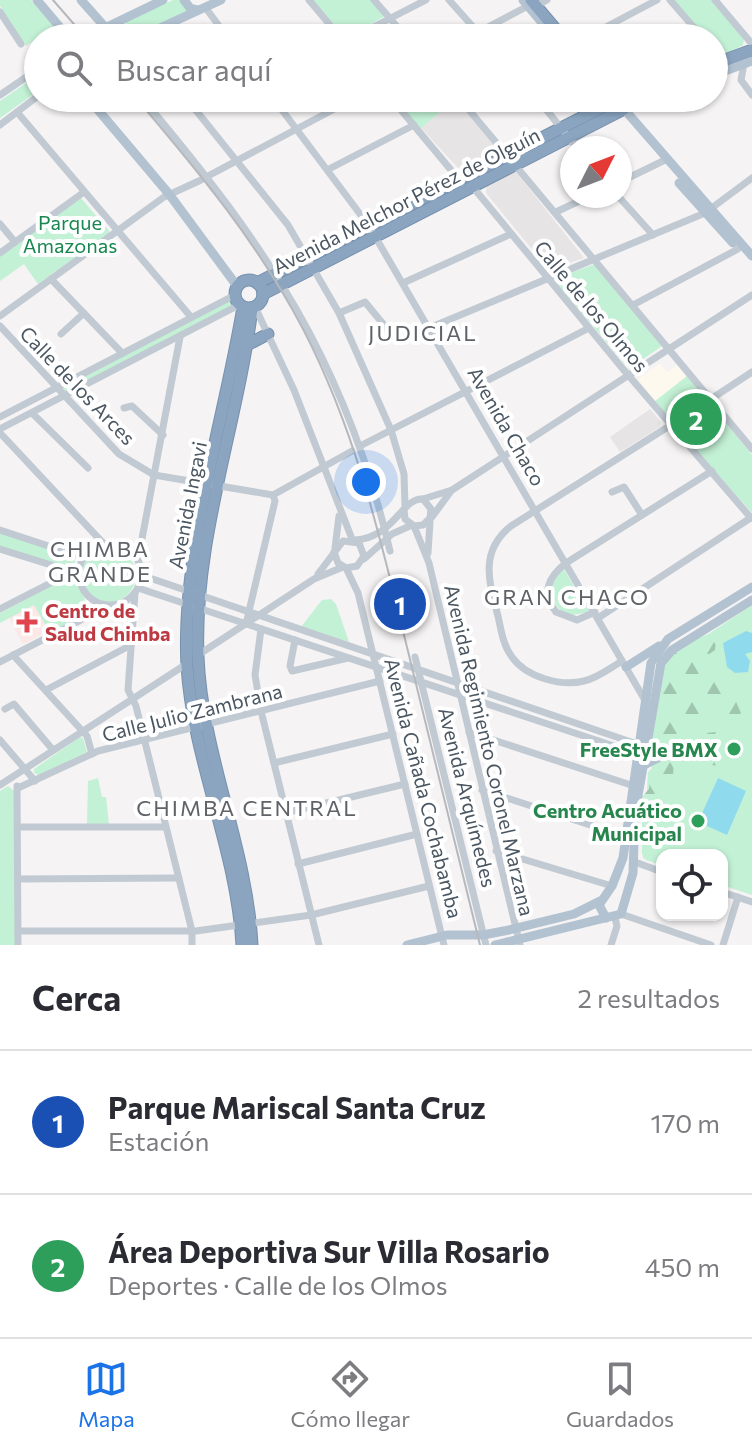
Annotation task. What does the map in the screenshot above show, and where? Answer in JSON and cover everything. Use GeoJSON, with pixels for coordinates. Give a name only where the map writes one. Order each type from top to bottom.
{"type":"FeatureCollection","features":[{"type":"Feature","properties":{"kind":"highway"},"geometry":{"type":"LineString","coordinates":[[533,2],[551,24]]}},
{"type":"Feature","properties":{"kind":"highway"},"geometry":{"type":"LineString","coordinates":[[728,58],[752,50]]}},
{"type":"Feature","properties":{"kind":"highway","name":"Avenida Melchor Pérez de Olguín"},"geometry":{"type":"LineString","coordinates":[[260,289],[466,185],[599,112]]}},
{"type":"Feature","properties":{"kind":"highway"},"geometry":{"type":"LineString","coordinates":[[243,299],[260,289]]}},
{"type":"Feature","properties":{"kind":"highway"},"geometry":{"type":"LineString","coordinates":[[243,299],[260,289]]}},
{"type":"Feature","properties":{"kind":"highway","name":"Avenida Ingavi"},"geometry":{"type":"LineString","coordinates":[[214,486],[247,345],[243,299]]}},
{"type":"Feature","properties":{"kind":"highway","name":"Avenida Ingavi"},"geometry":{"type":"LineString","coordinates":[[243,299],[194,593],[192,660],[202,726],[252,945]]}},
{"type":"Feature","properties":{"kind":"highway"},"geometry":{"type":"LineString","coordinates":[[247,345],[268,334]]}},
{"type":"Feature","properties":{"kind":"highway","name":"Avenida Ingavi"},"geometry":{"type":"LineString","coordinates":[[242,945],[246,922]]}},
{"type":"Feature","properties":{"kind":"main road"},"geometry":{"type":"LineString","coordinates":[[37,0],[57,24]]}},
{"type":"Feature","properties":{"kind":"main road"},"geometry":{"type":"LineString","coordinates":[[81,0],[102,24]]}},
{"type":"Feature","properties":{"kind":"main road"},"geometry":{"type":"LineString","coordinates":[[112,24],[163,0]]}},
{"type":"Feature","properties":{"kind":"main road"},"geometry":{"type":"LineString","coordinates":[[184,0],[190,8],[221,0]]}},
{"type":"Feature","properties":{"kind":"main road"},"geometry":{"type":"LineString","coordinates":[[533,2],[546,24]]}},
{"type":"Feature","properties":{"kind":"main road"},"geometry":{"type":"LineString","coordinates":[[166,24],[205,5]]}},
{"type":"Feature","properties":{"kind":"main road"},"geometry":{"type":"LineString","coordinates":[[728,70],[748,62]]}},
{"type":"Feature","properties":{"kind":"main road"},"geometry":{"type":"LineString","coordinates":[[100,112],[172,193]]}},
{"type":"Feature","properties":{"kind":"main road"},"geometry":{"type":"LineString","coordinates":[[106,112],[172,193],[243,299]]}},
{"type":"Feature","properties":{"kind":"main road"},"geometry":{"type":"LineString","coordinates":[[624,112],[752,265]]}},
{"type":"Feature","properties":{"kind":"main road"},"geometry":{"type":"LineString","coordinates":[[708,211],[752,256]]}},
{"type":"Feature","properties":{"kind":"main road"},"geometry":{"type":"LineString","coordinates":[[624,664],[752,587]]}},
{"type":"Feature","properties":{"kind":"main road"},"geometry":{"type":"LineString","coordinates":[[407,945],[442,940],[485,940],[515,928],[588,909],[601,899],[612,886],[622,859],[631,785],[648,702],[665,656],[752,600]]}},
{"type":"Feature","properties":{"kind":"main road"},"geometry":{"type":"LineString","coordinates":[[648,702],[651,663],[668,639]]}},
{"type":"Feature","properties":{"kind":"main road"},"geometry":{"type":"LineString","coordinates":[[616,915],[634,861],[635,813],[642,766],[658,758],[656,751],[639,748]]}},
{"type":"Feature","properties":{"kind":"main road"},"geometry":{"type":"LineString","coordinates":[[622,859],[627,866],[634,861]]}},
{"type":"Feature","properties":{"kind":"main road"},"geometry":{"type":"LineString","coordinates":[[601,899],[617,896],[616,915]]}},
{"type":"Feature","properties":{"kind":"main road"},"geometry":{"type":"LineString","coordinates":[[601,899],[600,913],[616,915]]}},
{"type":"Feature","properties":{"kind":"main road"},"geometry":{"type":"LineString","coordinates":[[495,945],[519,942],[616,915]]}},
{"type":"Feature","properties":{"kind":"street"},"geometry":{"type":"LineString","coordinates":[[309,0],[329,24]]}},
{"type":"Feature","properties":{"kind":"street"},"geometry":{"type":"LineString","coordinates":[[374,0],[395,24]]}},
{"type":"Feature","properties":{"kind":"street"},"geometry":{"type":"LineString","coordinates":[[379,24],[426,0]]}},
{"type":"Feature","properties":{"kind":"street"},"geometry":{"type":"LineString","coordinates":[[449,0],[471,24]]}},
{"type":"Feature","properties":{"kind":"street"},"geometry":{"type":"LineString","coordinates":[[612,24],[657,0]]}},
{"type":"Feature","properties":{"kind":"street"},"geometry":{"type":"LineString","coordinates":[[670,0],[691,24]]}},
{"type":"Feature","properties":{"kind":"street"},"geometry":{"type":"LineString","coordinates":[[715,0],[752,44]]}},
{"type":"Feature","properties":{"kind":"street"},"geometry":{"type":"LineString","coordinates":[[498,24],[533,2]]}},
{"type":"Feature","properties":{"kind":"street"},"geometry":{"type":"LineString","coordinates":[[205,5],[218,24]]}},
{"type":"Feature","properties":{"kind":"street"},"geometry":{"type":"LineString","coordinates":[[0,12],[21,44]]}},
{"type":"Feature","properties":{"kind":"street"},"geometry":{"type":"LineString","coordinates":[[748,62],[741,80],[752,95]]}},
{"type":"Feature","properties":{"kind":"street"},"geometry":{"type":"LineString","coordinates":[[0,95],[24,79]]}},
{"type":"Feature","properties":{"kind":"street"},"geometry":{"type":"LineString","coordinates":[[0,125],[24,107]]}},
{"type":"Feature","properties":{"kind":"street"},"geometry":{"type":"LineString","coordinates":[[17,112],[191,317]]}},
{"type":"Feature","properties":{"kind":"street"},"geometry":{"type":"LineString","coordinates":[[153,112],[280,278],[320,348],[390,551]]}},
{"type":"Feature","properties":{"kind":"street"},"geometry":{"type":"LineString","coordinates":[[198,112],[238,160],[312,261],[339,313],[391,430],[404,474],[405,519],[413,526]]}},
{"type":"Feature","properties":{"kind":"street","name":"Avenida Chaco"},"geometry":{"type":"LineString","coordinates":[[284,112],[372,231],[648,702]]}},
{"type":"Feature","properties":{"kind":"street"},"geometry":{"type":"LineString","coordinates":[[0,316],[172,193],[327,112]]}},
{"type":"Feature","properties":{"kind":"street","name":"Calle de los Olmos"},"geometry":{"type":"LineString","coordinates":[[403,112],[549,278],[627,375],[751,517]]}},
{"type":"Feature","properties":{"kind":"street"},"geometry":{"type":"LineString","coordinates":[[471,112],[752,447]]}},
{"type":"Feature","properties":{"kind":"street"},"geometry":{"type":"LineString","coordinates":[[549,112],[568,136]]}},
{"type":"Feature","properties":{"kind":"street"},"geometry":{"type":"LineString","coordinates":[[329,169],[414,125]]}},
{"type":"Feature","properties":{"kind":"street"},"geometry":{"type":"LineString","coordinates":[[632,176],[665,161]]}},
{"type":"Feature","properties":{"kind":"street"},"geometry":{"type":"LineString","coordinates":[[429,328],[708,211],[752,178]]}},
{"type":"Feature","properties":{"kind":"street"},"geometry":{"type":"LineString","coordinates":[[0,253],[84,192]]}},
{"type":"Feature","properties":{"kind":"street"},"geometry":{"type":"LineString","coordinates":[[556,212],[564,208]]}},
{"type":"Feature","properties":{"kind":"street"},"geometry":{"type":"LineString","coordinates":[[629,208],[653,235]]}},
{"type":"Feature","properties":{"kind":"street"},"geometry":{"type":"LineString","coordinates":[[0,224],[15,242]]}},
{"type":"Feature","properties":{"kind":"street"},"geometry":{"type":"LineString","coordinates":[[403,283],[511,234]]}},
{"type":"Feature","properties":{"kind":"street"},"geometry":{"type":"LineString","coordinates":[[633,305],[738,249]]}},
{"type":"Feature","properties":{"kind":"street"},"geometry":{"type":"LineString","coordinates":[[51,279],[122,353]]}},
{"type":"Feature","properties":{"kind":"street"},"geometry":{"type":"LineString","coordinates":[[0,785],[314,579],[362,562],[411,500],[452,490],[752,295]]}},
{"type":"Feature","properties":{"kind":"street"},"geometry":{"type":"LineString","coordinates":[[0,417],[191,317],[243,299]]}},
{"type":"Feature","properties":{"kind":"street"},"geometry":{"type":"LineString","coordinates":[[243,299],[268,334],[325,465],[339,510],[354,540],[363,549],[362,562]]}},
{"type":"Feature","properties":{"kind":"street"},"geometry":{"type":"LineString","coordinates":[[104,544],[0,431],[180,337],[243,299]]}},
{"type":"Feature","properties":{"kind":"street"},"geometry":{"type":"LineString","coordinates":[[339,313],[365,302],[389,331]]}},
{"type":"Feature","properties":{"kind":"street"},"geometry":{"type":"LineString","coordinates":[[61,334],[84,313]]}},
{"type":"Feature","properties":{"kind":"street","name":"Calle de los Arces"},"geometry":{"type":"LineString","coordinates":[[0,326],[119,454],[154,475],[273,495]]}},
{"type":"Feature","properties":{"kind":"street"},"geometry":{"type":"LineString","coordinates":[[246,624],[275,501],[273,495],[356,448],[589,328]]}},
{"type":"Feature","properties":{"kind":"street"},"geometry":{"type":"LineString","coordinates":[[133,554],[141,544],[180,337]]}},
{"type":"Feature","properties":{"kind":"street"},"geometry":{"type":"LineString","coordinates":[[711,399],[752,372]]}},
{"type":"Feature","properties":{"kind":"street"},"geometry":{"type":"LineString","coordinates":[[124,408],[132,406],[163,435]]}},
{"type":"Feature","properties":{"kind":"street"},"geometry":{"type":"LineString","coordinates":[[32,413],[88,468]]}},
{"type":"Feature","properties":{"kind":"street"},"geometry":{"type":"LineString","coordinates":[[624,664],[593,679],[567,683],[527,671],[507,649],[488,576],[489,558],[505,531],[671,425]]}},
{"type":"Feature","properties":{"kind":"street"},"geometry":{"type":"LineString","coordinates":[[712,471],[566,563],[549,582],[547,592],[550,606],[569,619],[596,615],[751,517]]}},
{"type":"Feature","properties":{"kind":"street"},"geometry":{"type":"LineString","coordinates":[[404,474],[430,506],[430,519]]}},
{"type":"Feature","properties":{"kind":"street"},"geometry":{"type":"LineString","coordinates":[[612,492],[624,487],[642,515]]}},
{"type":"Feature","properties":{"kind":"street"},"geometry":{"type":"LineString","coordinates":[[314,579],[340,542],[423,525],[452,490]]}},
{"type":"Feature","properties":{"kind":"street"},"geometry":{"type":"LineString","coordinates":[[339,510],[335,551],[344,568]]}},
{"type":"Feature","properties":{"kind":"street","name":"Avenida Regimiento Coronel Marzana"},"geometry":{"type":"LineString","coordinates":[[429,563],[430,519]]}},
{"type":"Feature","properties":{"kind":"street","name":"Avenida Regimiento Coronel Marzana"},"geometry":{"type":"LineString","coordinates":[[413,526],[429,563],[519,942]]}},
{"type":"Feature","properties":{"kind":"street"},"geometry":{"type":"LineString","coordinates":[[0,530],[85,558]]}},
{"type":"Feature","properties":{"kind":"street"},"geometry":{"type":"LineString","coordinates":[[109,605],[86,593],[80,574],[85,558],[104,544],[119,545],[133,554],[141,575],[136,591],[128,690],[192,931],[192,945]]}},
{"type":"Feature","properties":{"kind":"street"},"geometry":{"type":"LineString","coordinates":[[0,549],[80,574]]}},
{"type":"Feature","properties":{"kind":"street","name":"Avenida Cañada Cochabamba"},"geometry":{"type":"LineString","coordinates":[[358,593],[362,562]]}},
{"type":"Feature","properties":{"kind":"street"},"geometry":{"type":"LineString","coordinates":[[48,584],[52,576],[50,566]]}},
{"type":"Feature","properties":{"kind":"street","name":"Avenida Cañada Cochabamba"},"geometry":{"type":"LineString","coordinates":[[344,568],[358,593],[442,940]]}},
{"type":"Feature","properties":{"kind":"street"},"geometry":{"type":"LineString","coordinates":[[0,609],[70,573]]}},
{"type":"Feature","properties":{"kind":"street"},"geometry":{"type":"LineString","coordinates":[[141,575],[373,653],[639,748]]}},
{"type":"Feature","properties":{"kind":"street"},"geometry":{"type":"LineString","coordinates":[[0,662],[109,605],[123,602],[136,591]]}},
{"type":"Feature","properties":{"kind":"street"},"geometry":{"type":"LineString","coordinates":[[136,591],[639,748]]}},
{"type":"Feature","properties":{"kind":"street"},"geometry":{"type":"LineString","coordinates":[[275,605],[278,622]]}},
{"type":"Feature","properties":{"kind":"street"},"geometry":{"type":"LineString","coordinates":[[226,618],[230,624],[230,635]]}},
{"type":"Feature","properties":{"kind":"street"},"geometry":{"type":"LineString","coordinates":[[261,629],[255,675],[261,711],[319,945]]}},
{"type":"Feature","properties":{"kind":"street"},"geometry":{"type":"LineString","coordinates":[[295,640],[290,666],[292,671],[349,658]]}},
{"type":"Feature","properties":{"kind":"street"},"geometry":{"type":"LineString","coordinates":[[46,690],[131,645]]}},
{"type":"Feature","properties":{"kind":"street"},"geometry":{"type":"LineString","coordinates":[[13,655],[82,731],[92,754]]}},
{"type":"Feature","properties":{"kind":"street","name":"Avenida Arquímedes"},"geometry":{"type":"LineString","coordinates":[[415,657],[485,940]]}},
{"type":"Feature","properties":{"kind":"street"},"geometry":{"type":"LineString","coordinates":[[381,684],[395,673]]}},
{"type":"Feature","properties":{"kind":"street","name":"Calle Julio Zambrana"},"geometry":{"type":"LineString","coordinates":[[18,788],[92,754],[381,684]]}},
{"type":"Feature","properties":{"kind":"street"},"geometry":{"type":"LineString","coordinates":[[5,709],[14,704],[53,750]]}},
{"type":"Feature","properties":{"kind":"street"},"geometry":{"type":"LineString","coordinates":[[469,732],[631,785]]}},
{"type":"Feature","properties":{"kind":"street"},"geometry":{"type":"LineString","coordinates":[[274,763],[393,734]]}},
{"type":"Feature","properties":{"kind":"street"},"geometry":{"type":"LineString","coordinates":[[0,740],[35,781]]}},
{"type":"Feature","properties":{"kind":"street"},"geometry":{"type":"LineString","coordinates":[[12,777],[18,788],[18,945]]}},
{"type":"Feature","properties":{"kind":"street"},"geometry":{"type":"LineString","coordinates":[[285,813],[405,784]]}},
{"type":"Feature","properties":{"kind":"street"},"geometry":{"type":"LineString","coordinates":[[482,790],[624,836]]}},
{"type":"Feature","properties":{"kind":"street"},"geometry":{"type":"LineString","coordinates":[[18,827],[164,827]]}},
{"type":"Feature","properties":{"kind":"street"},"geometry":{"type":"LineString","coordinates":[[298,864],[417,834]]}},
{"type":"Feature","properties":{"kind":"street"},"geometry":{"type":"LineString","coordinates":[[496,851],[612,886]]}},
{"type":"Feature","properties":{"kind":"street"},"geometry":{"type":"LineString","coordinates":[[634,861],[656,870]]}},
{"type":"Feature","properties":{"kind":"street"},"geometry":{"type":"LineString","coordinates":[[19,879],[178,878]]}},
{"type":"Feature","properties":{"kind":"street"},"geometry":{"type":"LineString","coordinates":[[18,931],[192,931],[311,915],[429,886]]}},
{"type":"Feature","properties":{"kind":"street"},"geometry":{"type":"LineString","coordinates":[[728,894],[752,902]]}},
{"type":"Feature","properties":{"kind":"street"},"geometry":{"type":"LineString","coordinates":[[723,945],[738,897]]}},
{"type":"Feature","properties":{"kind":"street"},"geometry":{"type":"LineString","coordinates":[[611,945],[617,926],[616,915],[711,945]]}},
{"type":"Feature","properties":{"kind":"shaded area"},"geometry":{"type":"Polygon","coordinates":[[[440,112],[466,112],[496,146],[495,153],[460,170],[421,128],[440,112]]]}},
{"type":"Feature","properties":{"kind":"shaded area"},"geometry":{"type":"Polygon","coordinates":[[[511,172],[517,173],[584,258],[549,270],[486,193],[487,185],[511,172]]]}},
{"type":"Feature","properties":{"kind":"shaded area"},"geometry":{"type":"Polygon","coordinates":[[[660,363],[667,372],[677,365],[686,377],[655,401],[638,379],[660,363]]]}},
{"type":"Feature","properties":{"kind":"shaded area"},"geometry":{"type":"Polygon","coordinates":[[[650,409],[661,422],[660,427],[620,452],[610,437],[650,409]]]}},
{"type":"Feature","properties":{"kind":"shaded area","name":"Centro de Salud Chimba"},"geometry":{"type":"Polygon","coordinates":[[[34,605],[49,631],[23,644],[9,618],[34,605]]]}},
{"type":"Feature","properties":{"kind":"green space"},"geometry":{"type":"Polygon","coordinates":[[[0,0],[31,0],[52,24],[24,24],[24,43],[0,6],[0,0]]]}},
{"type":"Feature","properties":{"kind":"green space"},"geometry":{"type":"Polygon","coordinates":[[[173,0],[180,0],[187,11],[158,24],[124,22],[173,0]]]}},
{"type":"Feature","properties":{"kind":"green space"},"geometry":{"type":"Polygon","coordinates":[[[313,0],[371,0],[385,16],[371,24],[334,24],[313,0]]]}},
{"type":"Feature","properties":{"kind":"green space"},"geometry":{"type":"Polygon","coordinates":[[[674,0],[712,0],[744,39],[743,45],[728,53],[728,24],[694,24],[674,0]]]}},
{"type":"Feature","properties":{"kind":"green space"},"geometry":{"type":"Polygon","coordinates":[[[24,85],[24,101],[0,118],[0,101],[24,85]]]}},
{"type":"Feature","properties":{"kind":"green space"},"geometry":{"type":"Polygon","coordinates":[[[405,112],[440,112],[420,129],[405,112]]]}},
{"type":"Feature","properties":{"kind":"green space","name":"Parque Amazonas"},"geometry":{"type":"Polygon","coordinates":[[[81,198],[110,232],[38,284],[24,264],[0,281],[0,256],[81,198]]]}},
{"type":"Feature","properties":{"kind":"green space"},"geometry":{"type":"Polygon","coordinates":[[[595,264],[662,346],[629,369],[557,284],[559,277],[595,264]]]}},
{"type":"Feature","properties":{"kind":"green space"},"geometry":{"type":"Polygon","coordinates":[[[231,300],[232,307],[66,392],[63,388],[231,300]]]}},
{"type":"Feature","properties":{"kind":"green space"},"geometry":{"type":"Polygon","coordinates":[[[687,376],[752,455],[752,513],[654,402],[687,376]]]}},
{"type":"Feature","properties":{"kind":"green space"},"geometry":{"type":"Polygon","coordinates":[[[0,532],[74,558],[75,563],[70,568],[0,546],[0,532]]]}},
{"type":"Feature","properties":{"kind":"green space"},"geometry":{"type":"Polygon","coordinates":[[[109,548],[128,556],[136,575],[128,594],[109,602],[90,594],[82,575],[90,556],[109,548]]]}},
{"type":"Feature","properties":{"kind":"green space"},"geometry":{"type":"Polygon","coordinates":[[[564,569],[589,612],[567,616],[556,605],[551,587],[564,569]]]}},
{"type":"Feature","properties":{"kind":"green space"},"geometry":{"type":"Polygon","coordinates":[[[63,580],[76,586],[84,597],[86,607],[79,617],[50,633],[34,605],[0,623],[0,613],[63,580]]]}},
{"type":"Feature","properties":{"kind":"green space"},"geometry":{"type":"Polygon","coordinates":[[[331,599],[336,604],[349,642],[301,627],[322,600],[331,599]]]}},
{"type":"Feature","properties":{"kind":"green space"},"geometry":{"type":"Polygon","coordinates":[[[752,605],[752,895],[728,887],[728,849],[656,849],[656,863],[643,858],[648,772],[665,758],[652,739],[676,656],[752,605]]]}},
{"type":"Feature","properties":{"kind":"green space"},"geometry":{"type":"Polygon","coordinates":[[[709,634],[716,640],[715,650],[705,657],[712,664],[721,663],[722,669],[740,686],[737,704],[741,713],[734,718],[716,712],[700,721],[700,727],[706,733],[716,732],[711,745],[728,761],[739,761],[743,752],[752,752],[748,778],[724,766],[695,764],[686,759],[674,760],[672,792],[660,801],[656,863],[646,860],[642,854],[642,797],[649,789],[652,763],[669,756],[674,742],[652,741],[661,666],[681,645],[709,634]]]}},
{"type":"Feature","properties":{"kind":"green space"},"geometry":{"type":"Polygon","coordinates":[[[80,737],[87,752],[39,775],[34,773],[34,769],[80,737]]]}},
{"type":"Feature","properties":{"kind":"green space"},"geometry":{"type":"Polygon","coordinates":[[[98,778],[102,797],[106,797],[109,825],[87,825],[88,781],[98,778]]]}},
{"type":"Feature","properties":{"kind":"green space"},"geometry":{"type":"Polygon","coordinates":[[[8,786],[15,792],[16,945],[0,945],[0,791],[8,786]]]}},
{"type":"Feature","properties":{"kind":"water"},"geometry":{"type":"Polygon","coordinates":[[[746,631],[752,633],[752,652],[745,654],[750,661],[748,672],[735,673],[727,667],[723,643],[746,631]]]}},
{"type":"Feature","properties":{"kind":"water"},"geometry":{"type":"Polygon","coordinates":[[[718,778],[746,791],[727,835],[698,822],[718,778]]]}},
{"type":"Feature","properties":{"kind":"tram line"},"geometry":{"type":"LineString","coordinates":[[53,0],[74,24]]}},
{"type":"Feature","properties":{"kind":"tram line"},"geometry":{"type":"LineString","coordinates":[[148,112],[204,180],[267,267],[303,329],[337,404],[385,559],[480,945]]}},
{"type":"Feature","properties":{"kind":"place","name":"Área Deportiva Sur Villa Rosario"},"geometry":{"type":"Point","coordinates":[696,419]}},
{"type":"Feature","properties":{"kind":"place","name":"Parque Mariscal Santa Cruz"},"geometry":{"type":"Point","coordinates":[400,604]}},
{"type":"Feature","properties":{"kind":"place","name":"Centro de Salud Chimba"},"geometry":{"type":"Point","coordinates":[27,622]}},
{"type":"Feature","properties":{"kind":"place","name":"FreeStyle BMX"},"geometry":{"type":"Point","coordinates":[734,749]}},
{"type":"Feature","properties":{"kind":"place","name":"Centro Acuático Municipal"},"geometry":{"type":"Point","coordinates":[698,821]}},
{"type":"Feature","properties":{"kind":"district","name":"JUDICIAL"},"geometry":{"type":"Point","coordinates":[423,332]}},
{"type":"Feature","properties":{"kind":"district","name":"CHIMBA GRANDE"},"geometry":{"type":"Point","coordinates":[100,560]}},
{"type":"Feature","properties":{"kind":"district","name":"GRAN CHACO"},"geometry":{"type":"Point","coordinates":[567,596]}},
{"type":"Feature","properties":{"kind":"district","name":"CHIMBA CENTRAL"},"geometry":{"type":"Point","coordinates":[247,807]}}]}
